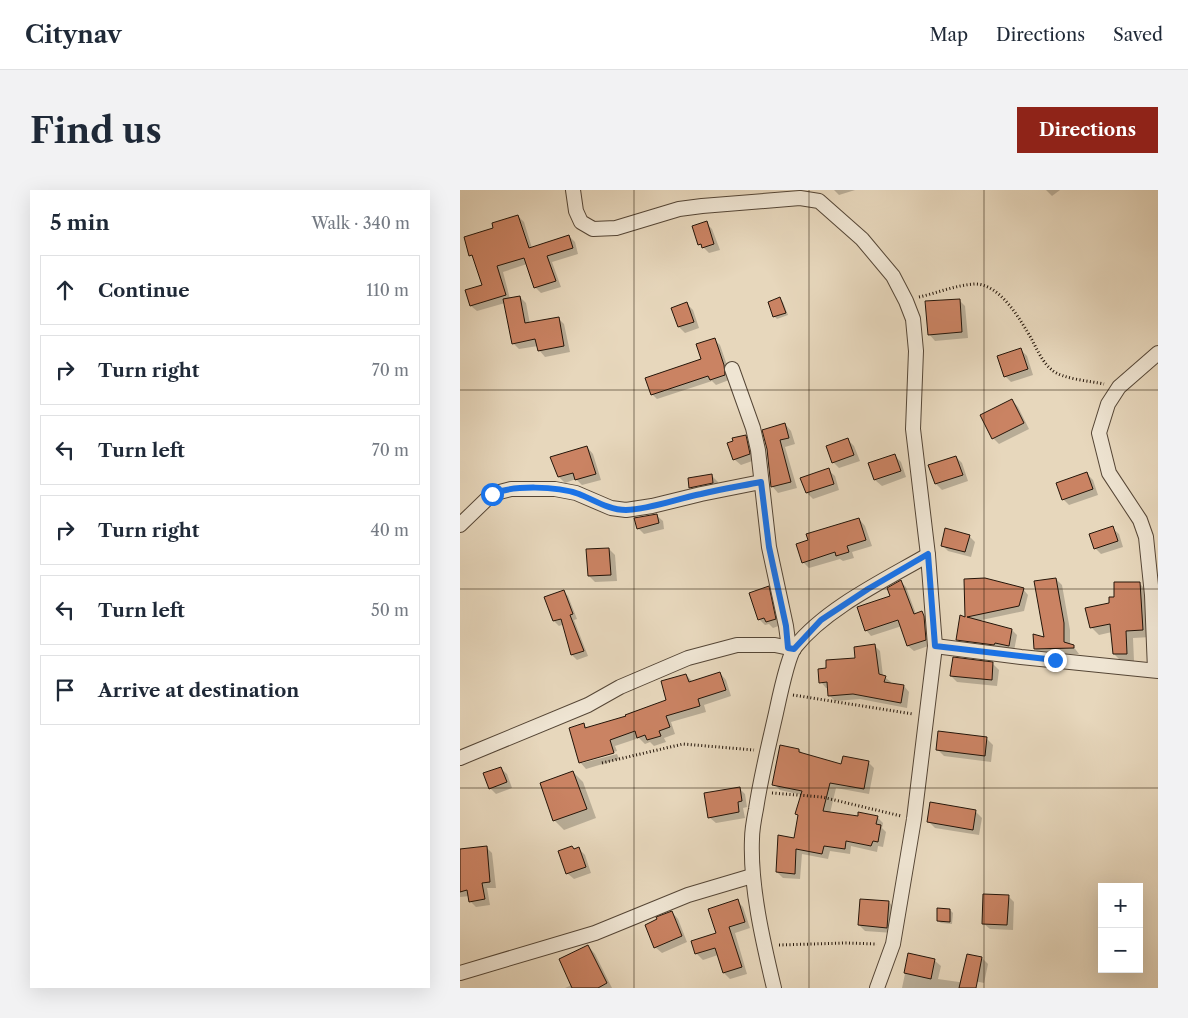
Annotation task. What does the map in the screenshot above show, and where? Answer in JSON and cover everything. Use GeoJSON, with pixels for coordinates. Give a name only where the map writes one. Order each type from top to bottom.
{"type":"FeatureCollection","features":[{"type":"Feature","properties":{"kind":"street"},"geometry":{"type":"LineString","coordinates":[[573,190],[576,211],[581,222],[593,230],[616,228],[679,209],[702,206],[800,198],[819,201],[862,239],[893,276],[906,301],[912,319],[916,351],[913,429],[928,554],[935,646],[914,819],[893,944],[877,988]]}},
{"type":"Feature","properties":{"kind":"street"},"geometry":{"type":"LineString","coordinates":[[935,646],[1156,671],[1152,595],[1146,537],[1140,520],[1109,473],[1099,433],[1108,404],[1119,387],[1158,353]]}},
{"type":"Feature","properties":{"kind":"street"},"geometry":{"type":"LineString","coordinates":[[732,369],[753,428],[758,450],[769,547],[791,648],[759,792],[752,838],[752,876],[764,945],[774,988]]}},
{"type":"Feature","properties":{"kind":"street"},"geometry":{"type":"LineString","coordinates":[[460,525],[492,494],[511,489],[562,490],[576,493],[611,508],[626,510],[761,482]]}},
{"type":"Feature","properties":{"kind":"street"},"geometry":{"type":"LineString","coordinates":[[791,648],[821,620],[868,589],[928,554]]}},
{"type":"Feature","properties":{"kind":"street"},"geometry":{"type":"LineString","coordinates":[[460,758],[588,705],[620,687],[688,658],[737,645],[775,645],[791,648]]}},
{"type":"Feature","properties":{"kind":"street"},"geometry":{"type":"LineString","coordinates":[[460,973],[595,933],[688,895],[752,876]]}},
{"type":"Feature","properties":{"kind":"path"},"geometry":{"type":"LineString","coordinates":[[906,301],[960,287],[976,284],[984,286],[1007,301],[1032,339],[1043,360],[1053,371],[1065,376],[1119,387]]}},
{"type":"Feature","properties":{"kind":"path"},"geometry":{"type":"LineString","coordinates":[[781,693],[926,716]]}},
{"type":"Feature","properties":{"kind":"path"},"geometry":{"type":"LineString","coordinates":[[602,763],[684,744],[740,747],[768,752]]}},
{"type":"Feature","properties":{"kind":"path"},"geometry":{"type":"LineString","coordinates":[[759,792],[822,797],[914,819]]}},
{"type":"Feature","properties":{"kind":"path"},"geometry":{"type":"LineString","coordinates":[[764,945],[893,944]]}},
{"type":"Feature","properties":{"kind":"building"},"geometry":{"type":"Polygon","coordinates":[[[518,215],[529,248],[569,235],[573,248],[547,256],[556,281],[534,288],[524,258],[497,266],[506,295],[470,306],[465,290],[482,285],[472,255],[469,256],[464,237],[493,228],[492,223],[518,215]]]}},
{"type":"Feature","properties":{"kind":"building"},"geometry":{"type":"Polygon","coordinates":[[[707,221],[714,244],[702,248],[701,244],[698,245],[692,226],[707,221]]]}},
{"type":"Feature","properties":{"kind":"building"},"geometry":{"type":"Polygon","coordinates":[[[520,296],[525,323],[559,317],[564,346],[538,351],[535,339],[512,344],[503,299],[520,296]]]}},
{"type":"Feature","properties":{"kind":"building"},"geometry":{"type":"Polygon","coordinates":[[[780,297],[786,313],[773,317],[768,302],[780,297]]]}},
{"type":"Feature","properties":{"kind":"building"},"geometry":{"type":"Polygon","coordinates":[[[960,299],[962,332],[928,335],[925,301],[960,299]]]}},
{"type":"Feature","properties":{"kind":"building"},"geometry":{"type":"Polygon","coordinates":[[[687,302],[694,322],[678,327],[671,308],[687,302]]]}},
{"type":"Feature","properties":{"kind":"building"},"geometry":{"type":"Polygon","coordinates":[[[715,338],[724,365],[725,375],[710,380],[708,376],[651,395],[645,378],[701,359],[696,344],[715,338]]]}},
{"type":"Feature","properties":{"kind":"building"},"geometry":{"type":"Polygon","coordinates":[[[1021,348],[1028,369],[1004,377],[997,356],[1021,348]]]}},
{"type":"Feature","properties":{"kind":"building"},"geometry":{"type":"Polygon","coordinates":[[[1012,399],[1024,423],[992,439],[980,415],[1012,399]]]}},
{"type":"Feature","properties":{"kind":"building"},"geometry":{"type":"Polygon","coordinates":[[[785,423],[789,438],[780,440],[791,482],[771,487],[767,449],[762,430],[785,423]]]}},
{"type":"Feature","properties":{"kind":"building"},"geometry":{"type":"Polygon","coordinates":[[[746,435],[750,454],[733,460],[727,443],[733,441],[732,438],[746,435]]]}},
{"type":"Feature","properties":{"kind":"building"},"geometry":{"type":"Polygon","coordinates":[[[848,438],[854,455],[832,463],[826,446],[848,438]]]}},
{"type":"Feature","properties":{"kind":"building"},"geometry":{"type":"Polygon","coordinates":[[[587,446],[596,474],[575,480],[573,473],[558,477],[550,457],[587,446]]]}},
{"type":"Feature","properties":{"kind":"building"},"geometry":{"type":"Polygon","coordinates":[[[895,454],[901,471],[874,480],[868,463],[895,454]]]}},
{"type":"Feature","properties":{"kind":"building"},"geometry":{"type":"Polygon","coordinates":[[[956,456],[963,475],[935,484],[928,465],[956,456]]]}},
{"type":"Feature","properties":{"kind":"building"},"geometry":{"type":"Polygon","coordinates":[[[829,468],[834,484],[806,493],[800,478],[829,468]]]}},
{"type":"Feature","properties":{"kind":"building"},"geometry":{"type":"Polygon","coordinates":[[[1087,472],[1093,489],[1062,500],[1056,483],[1087,472]]]}},
{"type":"Feature","properties":{"kind":"building"},"geometry":{"type":"Polygon","coordinates":[[[712,474],[713,483],[689,488],[688,478],[712,474]]]}},
{"type":"Feature","properties":{"kind":"building"},"geometry":{"type":"Polygon","coordinates":[[[657,514],[659,523],[637,529],[634,518],[657,514]]]}},
{"type":"Feature","properties":{"kind":"building"},"geometry":{"type":"Polygon","coordinates":[[[859,518],[866,540],[847,546],[849,552],[836,556],[835,552],[802,563],[796,544],[808,540],[806,534],[859,518]]]}},
{"type":"Feature","properties":{"kind":"building"},"geometry":{"type":"Polygon","coordinates":[[[1113,526],[1118,541],[1094,549],[1089,534],[1113,526]]]}},
{"type":"Feature","properties":{"kind":"building"},"geometry":{"type":"Polygon","coordinates":[[[945,528],[970,535],[965,552],[941,546],[945,528]]]}},
{"type":"Feature","properties":{"kind":"building"},"geometry":{"type":"Polygon","coordinates":[[[609,548],[611,575],[588,576],[586,549],[609,548]]]}},
{"type":"Feature","properties":{"kind":"building"},"geometry":{"type":"Polygon","coordinates":[[[985,578],[1024,588],[1019,606],[967,617],[1012,629],[1009,646],[956,640],[960,615],[965,617],[964,579],[985,578]]]}},
{"type":"Feature","properties":{"kind":"building"},"geometry":{"type":"Polygon","coordinates":[[[1056,578],[1064,623],[1064,642],[1074,645],[1074,648],[1034,649],[1033,634],[1044,637],[1034,581],[1056,578]]]}},
{"type":"Feature","properties":{"kind":"building"},"geometry":{"type":"Polygon","coordinates":[[[901,580],[914,614],[922,611],[924,616],[926,640],[907,646],[898,620],[865,631],[857,607],[890,596],[887,588],[901,580]]]}},
{"type":"Feature","properties":{"kind":"building"},"geometry":{"type":"Polygon","coordinates":[[[1114,582],[1140,582],[1143,630],[1126,631],[1127,654],[1113,654],[1110,624],[1090,628],[1085,608],[1109,603],[1109,597],[1114,597],[1114,582]]]}},
{"type":"Feature","properties":{"kind":"building"},"geometry":{"type":"Polygon","coordinates":[[[769,586],[776,619],[766,622],[764,618],[758,620],[749,593],[769,586]]]}},
{"type":"Feature","properties":{"kind":"building"},"geometry":{"type":"Polygon","coordinates":[[[564,590],[573,614],[570,615],[584,651],[571,655],[561,619],[553,621],[544,597],[564,590]]]}},
{"type":"Feature","properties":{"kind":"building"},"geometry":{"type":"Polygon","coordinates":[[[875,644],[879,674],[886,676],[884,682],[904,685],[901,703],[853,694],[828,696],[827,682],[819,683],[818,669],[826,668],[826,660],[855,658],[854,647],[875,644]]]}},
{"type":"Feature","properties":{"kind":"building"},"geometry":{"type":"Polygon","coordinates":[[[953,657],[993,662],[992,680],[950,676],[953,657]]]}},
{"type":"Feature","properties":{"kind":"building"},"geometry":{"type":"Polygon","coordinates":[[[720,672],[726,690],[698,699],[700,706],[666,716],[670,727],[659,731],[661,736],[647,740],[645,735],[637,738],[635,731],[610,740],[614,753],[579,763],[569,728],[584,723],[585,728],[626,716],[666,700],[661,681],[686,674],[689,682],[720,672]]]}},
{"type":"Feature","properties":{"kind":"building"},"geometry":{"type":"Polygon","coordinates":[[[938,731],[987,737],[985,756],[936,750],[938,731]]]}},
{"type":"Feature","properties":{"kind":"building"},"geometry":{"type":"Polygon","coordinates":[[[780,745],[799,749],[799,752],[841,764],[843,756],[869,761],[864,789],[830,783],[823,811],[858,816],[858,812],[878,816],[876,824],[881,825],[878,842],[873,841],[871,846],[846,841],[845,849],[824,846],[822,854],[796,849],[795,874],[776,872],[778,835],[794,838],[798,815],[795,814],[802,791],[772,785],[780,745]]]}},
{"type":"Feature","properties":{"kind":"building"},"geometry":{"type":"Polygon","coordinates":[[[501,767],[507,782],[489,789],[483,773],[501,767]]]}},
{"type":"Feature","properties":{"kind":"building"},"geometry":{"type":"Polygon","coordinates":[[[573,771],[587,809],[553,821],[540,783],[573,771]]]}},
{"type":"Feature","properties":{"kind":"building"},"geometry":{"type":"Polygon","coordinates":[[[740,787],[742,801],[738,802],[739,812],[708,818],[704,793],[740,787]]]}},
{"type":"Feature","properties":{"kind":"building"},"geometry":{"type":"Polygon","coordinates":[[[930,802],[976,810],[973,830],[927,822],[930,802]]]}},
{"type":"Feature","properties":{"kind":"building"},"geometry":{"type":"Polygon","coordinates":[[[487,846],[490,882],[482,883],[485,899],[469,902],[467,890],[460,892],[460,849],[487,846]]]}},
{"type":"Feature","properties":{"kind":"building"},"geometry":{"type":"Polygon","coordinates":[[[572,846],[574,849],[579,847],[586,867],[566,874],[558,851],[572,846]]]}},
{"type":"Feature","properties":{"kind":"building"},"geometry":{"type":"Polygon","coordinates":[[[983,894],[1009,895],[1007,925],[982,924],[983,894]]]}},
{"type":"Feature","properties":{"kind":"building"},"geometry":{"type":"Polygon","coordinates":[[[738,899],[745,922],[729,927],[742,967],[723,973],[715,948],[695,954],[691,941],[716,933],[708,909],[738,899]]]}},
{"type":"Feature","properties":{"kind":"building"},"geometry":{"type":"Polygon","coordinates":[[[860,899],[889,901],[887,928],[858,925],[860,899]]]}},
{"type":"Feature","properties":{"kind":"building"},"geometry":{"type":"Polygon","coordinates":[[[937,908],[950,909],[950,922],[937,921],[937,908]]]}},
{"type":"Feature","properties":{"kind":"building"},"geometry":{"type":"Polygon","coordinates":[[[672,911],[682,936],[654,948],[645,925],[657,919],[656,917],[672,911]]]}},
{"type":"Feature","properties":{"kind":"building"},"geometry":{"type":"Polygon","coordinates":[[[588,945],[607,983],[598,988],[572,988],[559,959],[588,945]]]}},
{"type":"Feature","properties":{"kind":"building"},"geometry":{"type":"Polygon","coordinates":[[[908,953],[935,959],[931,979],[904,973],[908,953]]]}},
{"type":"Feature","properties":{"kind":"building"},"geometry":{"type":"Polygon","coordinates":[[[967,954],[982,957],[976,988],[959,988],[967,954]]]}},
{"type":"Feature","properties":{"kind":"route"},"geometry":{"type":"LineString","coordinates":[[492,494],[511,489],[555,489],[576,493],[611,508],[626,510],[761,482],[769,547],[786,626],[788,648],[794,649],[821,620],[868,589],[928,554],[935,646],[1055,660]]}}]}
